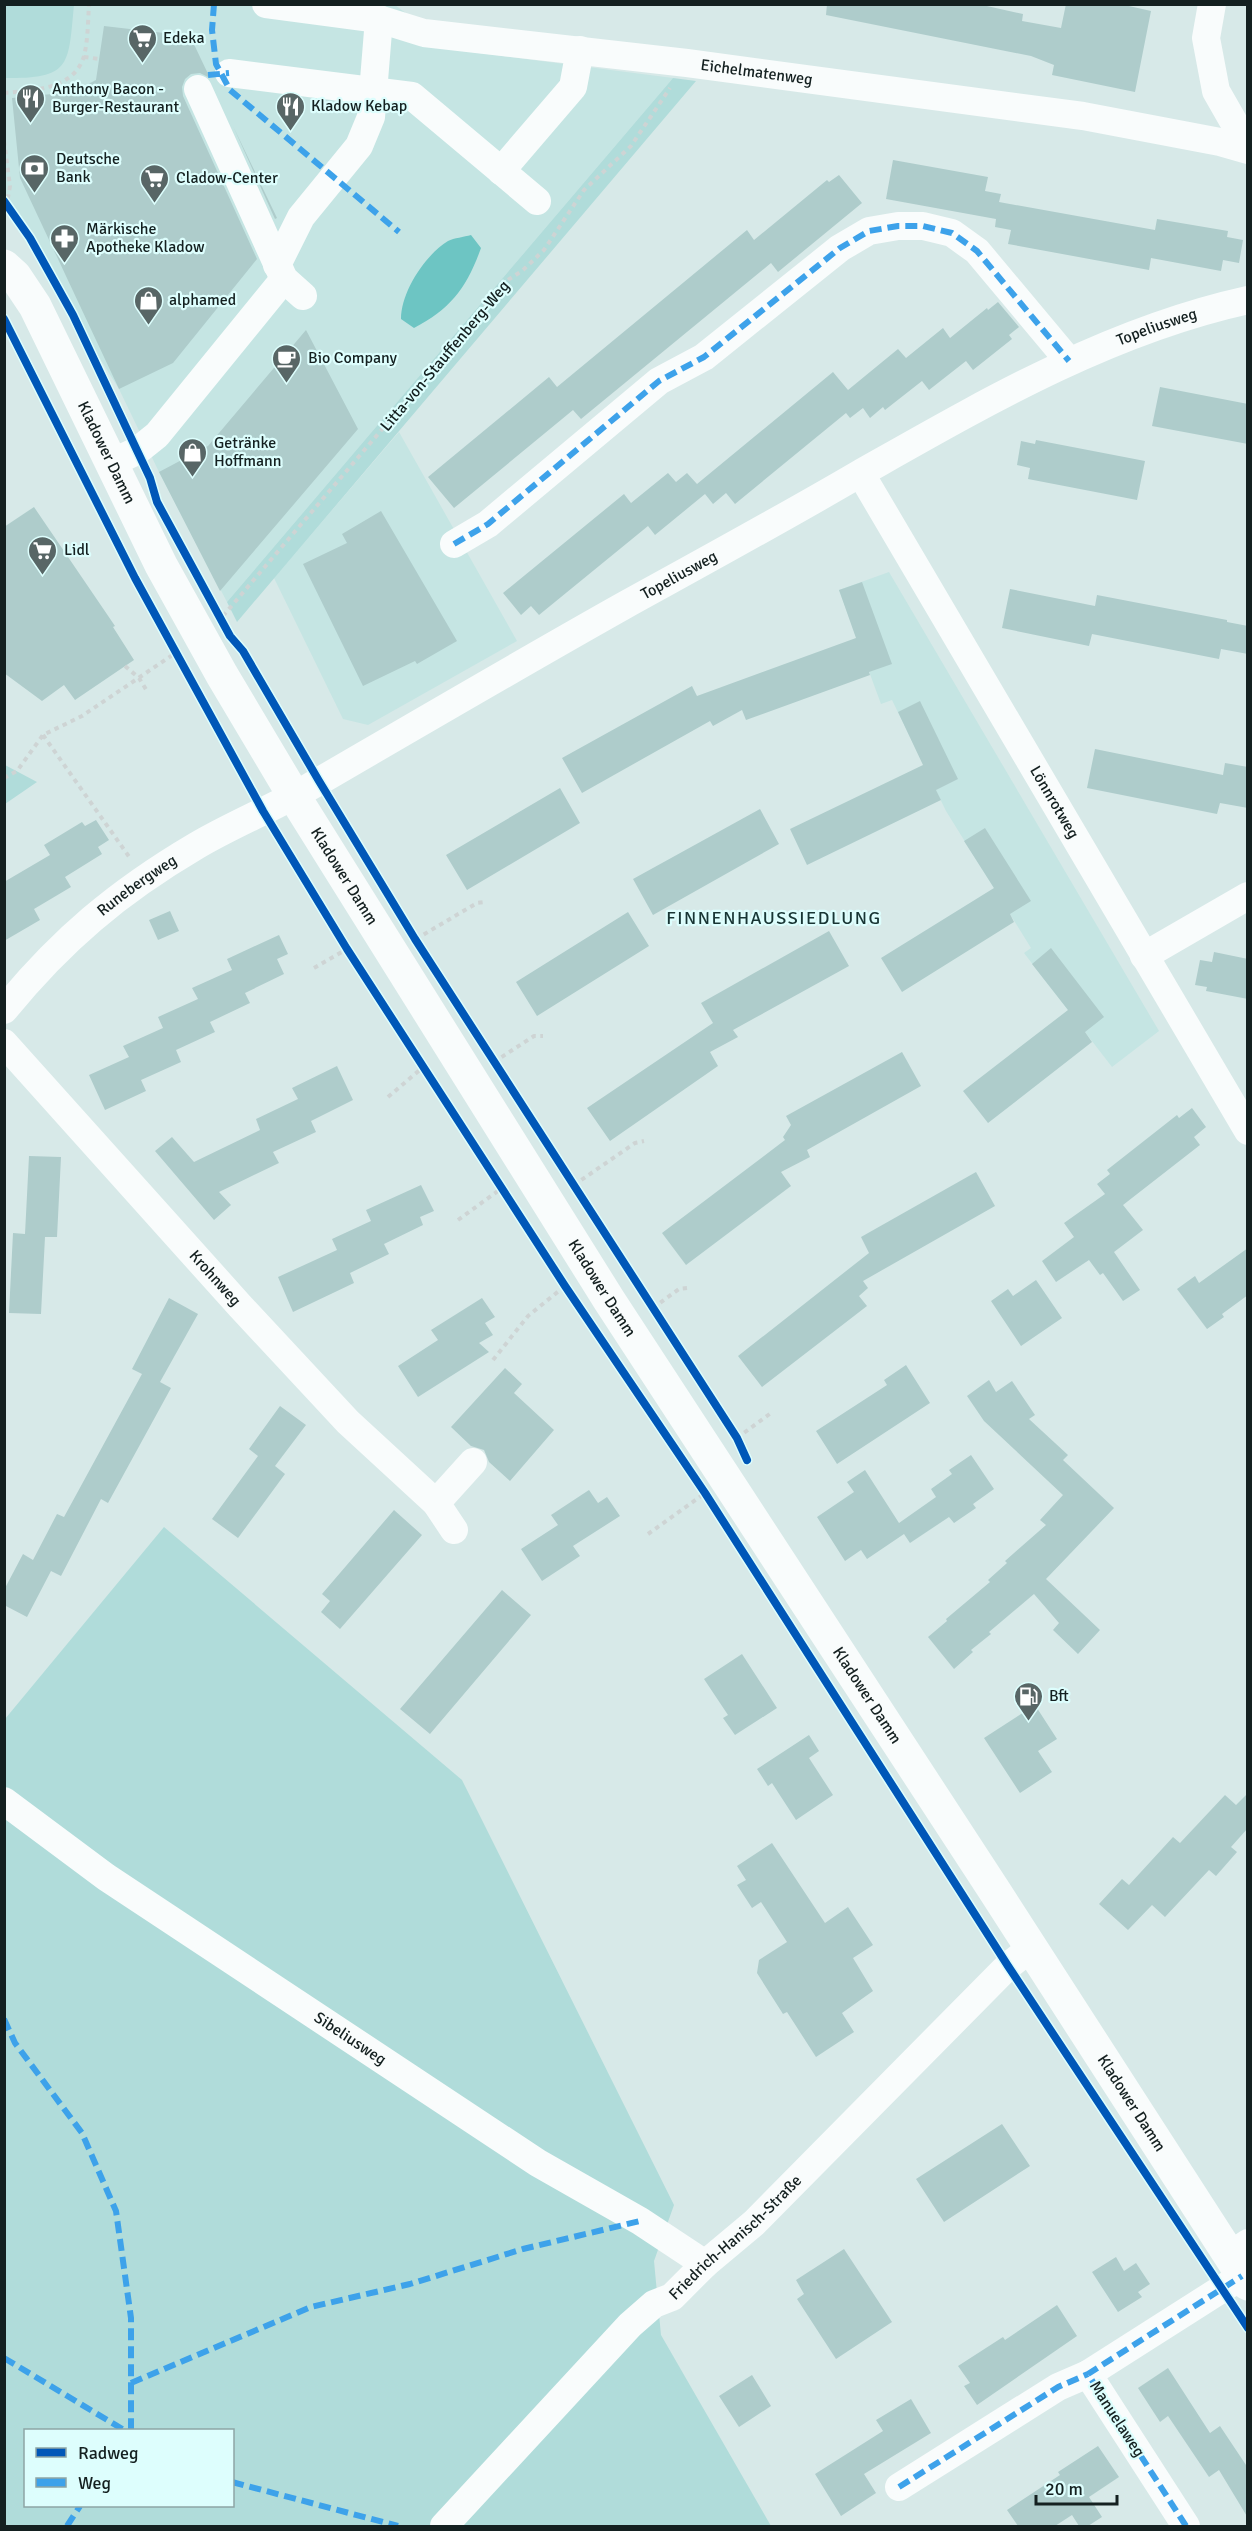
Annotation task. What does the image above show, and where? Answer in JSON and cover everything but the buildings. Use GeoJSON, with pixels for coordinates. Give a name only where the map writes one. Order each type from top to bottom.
{"type":"FeatureCollection","features":[{"type":"Feature","properties":{"kind":"main road","name":"Kladower Damm"},"geometry":{"type":"LineString","coordinates":[[4,266],[15,276],[35,306],[160,565],[294,796],[609,1300],[1031,1948],[1242,2265]]}},
{"type":"Feature","properties":{"kind":"street","name":"Eichelmatenweg"},"geometry":{"type":"LineString","coordinates":[[266,4],[379,19],[424,33],[687,63],[1083,116],[1248,148]]}},
{"type":"Feature","properties":{"kind":"street"},"geometry":{"type":"LineString","coordinates":[[1212,4],[1206,38],[1216,92],[1248,148]]}},
{"type":"Feature","properties":{"kind":"street"},"geometry":{"type":"LineString","coordinates":[[111,463],[137,450],[157,435],[288,280],[301,217],[359,146],[371,117],[379,19]]}},
{"type":"Feature","properties":{"kind":"street"},"geometry":{"type":"LineString","coordinates":[[501,171],[573,87],[580,50]]}},
{"type":"Feature","properties":{"kind":"street"},"geometry":{"type":"LineString","coordinates":[[229,73],[412,96],[537,201]]}},
{"type":"Feature","properties":{"kind":"street"},"geometry":{"type":"LineString","coordinates":[[198,89],[288,280]]}},
{"type":"Feature","properties":{"kind":"street"},"geometry":{"type":"LineString","coordinates":[[454,544],[488,524],[659,381],[704,357],[840,248],[869,231],[923,225],[952,233],[977,251],[1069,361]]}},
{"type":"Feature","properties":{"kind":"street","name":"Topeliusweg"},"geometry":{"type":"LineString","coordinates":[[294,796],[499,676],[861,474],[939,427],[1069,361],[1146,330],[1248,300]]}},
{"type":"Feature","properties":{"kind":"street","name":"Lönnrotweg"},"geometry":{"type":"LineString","coordinates":[[861,474],[1248,1131]]}},
{"type":"Feature","properties":{"kind":"street","name":"Runebergweg"},"geometry":{"type":"LineString","coordinates":[[4,1010],[63,943],[102,909],[144,878],[198,845],[294,796]]}},
{"type":"Feature","properties":{"kind":"street"},"geometry":{"type":"LineString","coordinates":[[1144,956],[1248,896]]}},
{"type":"Feature","properties":{"kind":"street","name":"Krohnweg"},"geometry":{"type":"LineString","coordinates":[[4,1043],[317,1389],[348,1422],[436,1503],[454,1530]]}},
{"type":"Feature","properties":{"kind":"street"},"geometry":{"type":"LineString","coordinates":[[436,1503],[474,1462]]}},
{"type":"Feature","properties":{"kind":"street","name":"Sibeliusweg"},"geometry":{"type":"LineString","coordinates":[[4,1801],[106,1877],[538,2163],[640,2221],[705,2264]]}},
{"type":"Feature","properties":{"kind":"street","name":"Friedrich-Hanisch-Straße"},"geometry":{"type":"LineString","coordinates":[[444,2526],[630,2325],[654,2304],[672,2296],[705,2264],[754,2223],[1008,1966],[1031,1948]]}},
{"type":"Feature","properties":{"kind":"street","name":"Manuelaweg"},"geometry":{"type":"LineString","coordinates":[[1186,2526],[1088,2374],[1242,2265]]}},
{"type":"Feature","properties":{"kind":"street"},"geometry":{"type":"LineString","coordinates":[[899,2487],[1058,2387],[1088,2374]]}},
{"type":"Feature","properties":{"kind":"path"},"geometry":{"type":"LineString","coordinates":[[4,93],[39,90],[60,83],[75,72],[84,57],[89,4]]}},
{"type":"Feature","properties":{"kind":"path"},"geometry":{"type":"LineString","coordinates":[[84,57],[100,59]]}},
{"type":"Feature","properties":{"kind":"path"},"geometry":{"type":"LineString","coordinates":[[4,141],[10,186],[7,203]]}},
{"type":"Feature","properties":{"kind":"path"},"geometry":{"type":"LineString","coordinates":[[4,778],[17,771],[43,735],[82,716],[177,652]]}},
{"type":"Feature","properties":{"kind":"path"},"geometry":{"type":"LineString","coordinates":[[125,666],[139,678],[147,691]]}},
{"type":"Feature","properties":{"kind":"path"},"geometry":{"type":"LineString","coordinates":[[43,735],[144,878]]}},
{"type":"Feature","properties":{"kind":"path"},"geometry":{"type":"LineString","coordinates":[[415,939],[477,903],[485,902]]}},
{"type":"Feature","properties":{"kind":"path"},"geometry":{"type":"LineString","coordinates":[[314,968],[346,949]]}},
{"type":"Feature","properties":{"kind":"path"},"geometry":{"type":"LineString","coordinates":[[493,1062],[534,1036],[543,1036]]}},
{"type":"Feature","properties":{"kind":"path"},"geometry":{"type":"LineString","coordinates":[[388,1097],[422,1068]]}},
{"type":"Feature","properties":{"kind":"path"},"geometry":{"type":"LineString","coordinates":[[574,1185],[635,1143],[644,1141]]}},
{"type":"Feature","properties":{"kind":"path"},"geometry":{"type":"LineString","coordinates":[[458,1220],[502,1188]]}},
{"type":"Feature","properties":{"kind":"path"},"geometry":{"type":"LineString","coordinates":[[493,1360],[528,1316],[565,1286]]}},
{"type":"Feature","properties":{"kind":"path"},"geometry":{"type":"LineString","coordinates":[[653,1308],[679,1290],[687,1288]]}},
{"type":"Feature","properties":{"kind":"path"},"geometry":{"type":"LineString","coordinates":[[737,1438],[771,1413]]}},
{"type":"Feature","properties":{"kind":"path"},"geometry":{"type":"LineString","coordinates":[[648,1534],[705,1492]]}},
{"type":"Feature","properties":{"kind":"shaded area"},"geometry":{"type":"Polygon","coordinates":[[[5,4],[74,5],[67,55],[55,71],[27,78],[5,78],[5,4]]]}},
{"type":"Feature","properties":{"kind":"shaded area","name":"Cladow-Center"},"geometry":{"type":"Polygon","coordinates":[[[4,5],[395,5],[455,50],[673,78],[227,602],[159,472],[119,389],[5,208],[4,5]]]}},
{"type":"Feature","properties":{"kind":"shaded area"},"geometry":{"type":"Polygon","coordinates":[[[673,78],[696,81],[237,622],[227,602],[673,78]]]}},
{"type":"Feature","properties":{"kind":"shaded area"},"geometry":{"type":"Polygon","coordinates":[[[399,432],[517,641],[368,725],[343,719],[274,578],[399,432]]]}},
{"type":"Feature","properties":{"kind":"shaded area"},"geometry":{"type":"Polygon","coordinates":[[[889,572],[1159,1031],[1112,1067],[1024,953],[1031,948],[946,811],[892,700],[881,704],[839,590],[889,572]]]}},
{"type":"Feature","properties":{"kind":"shaded area"},"geometry":{"type":"Polygon","coordinates":[[[5,765],[37,782],[5,804],[5,765]]]}},
{"type":"Feature","properties":{"kind":"shaded area"},"geometry":{"type":"Polygon","coordinates":[[[164,1527],[462,1780],[674,2205],[654,2261],[661,2335],[771,2526],[5,2526],[5,1719],[164,1527]]]}},
{"type":"Feature","properties":{"kind":"water"},"geometry":{"type":"Polygon","coordinates":[[[471,235],[481,248],[470,274],[456,296],[438,313],[414,328],[401,319],[405,297],[410,286],[431,255],[448,241],[471,235]]]}},
{"type":"Feature","properties":{"kind":"marked path"},"geometry":{"type":"LineString","coordinates":[[214,4],[212,30],[216,64],[230,90],[399,232]]}},
{"type":"Feature","properties":{"kind":"marked path"},"geometry":{"type":"LineString","coordinates":[[208,75],[229,73]]}},
{"type":"Feature","properties":{"kind":"marked path"},"geometry":{"type":"LineString","coordinates":[[454,544],[488,524],[659,381],[704,357],[840,248],[869,231],[898,226],[923,226],[952,233],[977,251],[1069,361]]}},
{"type":"Feature","properties":{"kind":"marked path"},"geometry":{"type":"LineString","coordinates":[[4,2019],[15,2043],[82,2133],[116,2211],[131,2318],[131,2429]]}},
{"type":"Feature","properties":{"kind":"marked path"},"geometry":{"type":"LineString","coordinates":[[131,2383],[311,2307],[410,2284],[523,2249],[640,2221]]}},
{"type":"Feature","properties":{"kind":"marked path"},"geometry":{"type":"LineString","coordinates":[[1186,2526],[1088,2374],[1242,2276]]}},
{"type":"Feature","properties":{"kind":"marked path"},"geometry":{"type":"LineString","coordinates":[[4,2358],[122,2429]]}},
{"type":"Feature","properties":{"kind":"marked path"},"geometry":{"type":"LineString","coordinates":[[899,2487],[1058,2387],[1088,2374]]}},
{"type":"Feature","properties":{"kind":"marked path"},"geometry":{"type":"LineString","coordinates":[[234,2483],[398,2526]]}},
{"type":"Feature","properties":{"kind":"marked path"},"geometry":{"type":"LineString","coordinates":[[67,2526],[79,2507]]}},
{"type":"Feature","properties":{"kind":"cycle path"},"geometry":{"type":"LineString","coordinates":[[4,201],[30,238],[73,315],[150,478],[157,502],[230,636],[243,651],[415,939],[737,1438],[747,1460]]}},
{"type":"Feature","properties":{"kind":"cycle path"},"geometry":{"type":"LineString","coordinates":[[4,319],[135,578],[263,811],[347,949],[565,1286],[705,1493],[1008,1966],[1248,2328]]}},
{"type":"Feature","properties":{"kind":"place","name":"Edeka"},"geometry":{"type":"Point","coordinates":[142,64]}},
{"type":"Feature","properties":{"kind":"place","name":"Anthony Bacon - Burger-Restaurant"},"geometry":{"type":"Point","coordinates":[31,124]}},
{"type":"Feature","properties":{"kind":"place","name":"Kladow Kebap"},"geometry":{"type":"Point","coordinates":[290,132]}},
{"type":"Feature","properties":{"kind":"place","name":"Deutsche Bank"},"geometry":{"type":"Point","coordinates":[35,194]}},
{"type":"Feature","properties":{"kind":"place","name":"Cladow-Center"},"geometry":{"type":"Point","coordinates":[155,204]}},
{"type":"Feature","properties":{"kind":"place","name":"Märkische Apotheke Kladow"},"geometry":{"type":"Point","coordinates":[65,264]}},
{"type":"Feature","properties":{"kind":"place","name":"alphamed"},"geometry":{"type":"Point","coordinates":[148,326]}},
{"type":"Feature","properties":{"kind":"place","name":"Bio Company"},"geometry":{"type":"Point","coordinates":[287,384]}},
{"type":"Feature","properties":{"kind":"place","name":"Getränke Hoffmann"},"geometry":{"type":"Point","coordinates":[193,478]}},
{"type":"Feature","properties":{"kind":"place","name":"Lidl"},"geometry":{"type":"Point","coordinates":[43,576]}},
{"type":"Feature","properties":{"kind":"place","name":"Bft"},"geometry":{"type":"Point","coordinates":[1028,1722]}},
{"type":"Feature","properties":{"kind":"district","name":"FINNENHAUSSIEDLUNG"},"geometry":{"type":"Point","coordinates":[774,918]}}]}
